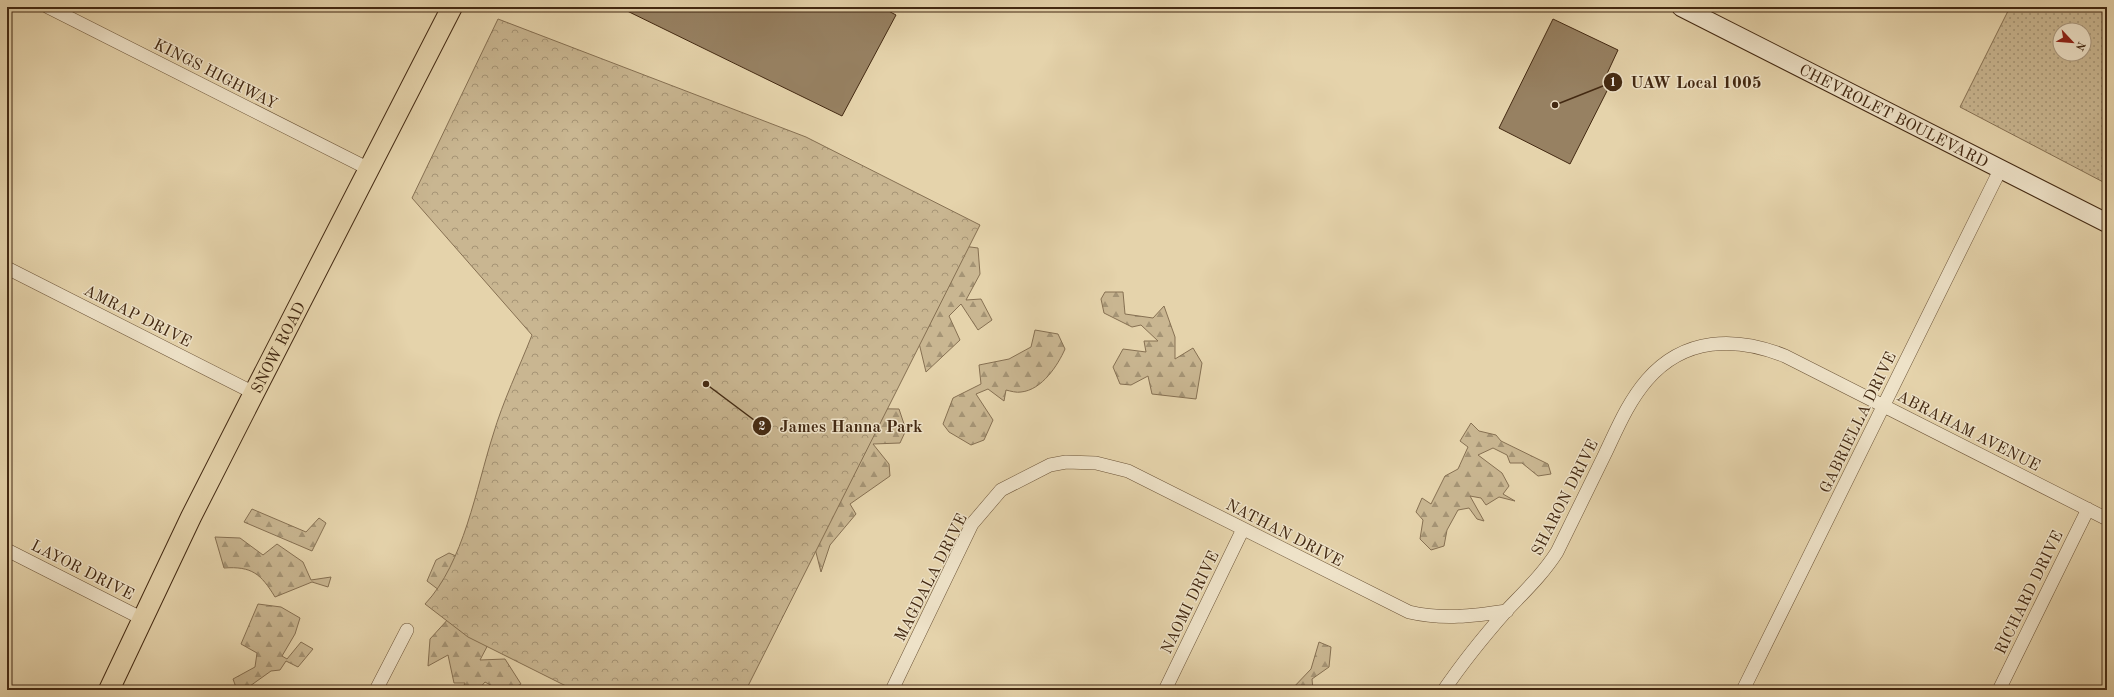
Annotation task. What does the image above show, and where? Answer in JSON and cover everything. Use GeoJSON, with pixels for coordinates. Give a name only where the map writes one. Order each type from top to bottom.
{"type":"FeatureCollection","features":[{"type":"Feature","properties":{"kind":"main road","name":"SNOW ROAD"},"geometry":{"type":"LineString","coordinates":[[109,690],[191,517],[452,7]]}},
{"type":"Feature","properties":{"kind":"main road","name":"CHEVROLET BOULEVARD"},"geometry":{"type":"LineString","coordinates":[[1681,7],[2107,223]]}},
{"type":"Feature","properties":{"kind":"street","name":"KINGS HIGHWAY"},"geometry":{"type":"LineString","coordinates":[[48,7],[369,169]]}},
{"type":"Feature","properties":{"kind":"street","name":"GABRIELLA DRIVE"},"geometry":{"type":"LineString","coordinates":[[1743,690],[2001,168]]}},
{"type":"Feature","properties":{"kind":"street","name":"AMRAP DRIVE"},"geometry":{"type":"LineString","coordinates":[[7,268],[254,393]]}},
{"type":"Feature","properties":{"kind":"street","name":"ABRAHAM AVENUE"},"geometry":{"type":"LineString","coordinates":[[1679,355],[1708,344],[1741,343],[1764,348],[1785,356],[2107,519]]}},
{"type":"Feature","properties":{"kind":"street","name":"SHARON DRIVE"},"geometry":{"type":"LineString","coordinates":[[1444,690],[1477,646],[1507,611],[1546,570],[1557,552],[1627,409],[1640,388],[1654,372],[1679,355]]}},
{"type":"Feature","properties":{"kind":"street","name":"NATHAN DRIVE"},"geometry":{"type":"LineString","coordinates":[[1050,465],[1081,462],[1112,466],[1142,478],[1409,612],[1440,618],[1462,617],[1507,611]]}},
{"type":"Feature","properties":{"kind":"street","name":"MAGDALA DRIVE"},"geometry":{"type":"LineString","coordinates":[[892,690],[972,524],[1001,490],[1050,465]]}},
{"type":"Feature","properties":{"kind":"street","name":"RICHARD DRIVE"},"geometry":{"type":"LineString","coordinates":[[1999,690],[2088,509]]}},
{"type":"Feature","properties":{"kind":"street","name":"NAOMI DRIVE"},"geometry":{"type":"LineString","coordinates":[[1165,690],[1243,529]]}},
{"type":"Feature","properties":{"kind":"street","name":"LAYOR DRIVE"},"geometry":{"type":"LineString","coordinates":[[7,550],[143,619]]}},
{"type":"Feature","properties":{"kind":"street"},"geometry":{"type":"LineString","coordinates":[[376,690],[407,630]]}},
{"type":"Feature","properties":{"kind":"green space"},"geometry":{"type":"Polygon","coordinates":[[[2010,7],[2107,7],[2107,184],[1960,107],[2010,7]]]}},
{"type":"Feature","properties":{"kind":"green space"},"geometry":{"type":"Polygon","coordinates":[[[498,19],[806,137],[980,225],[746,690],[574,690],[468,637],[425,604],[450,568],[459,546],[467,524],[497,422],[532,335],[412,198],[498,19]]]}},
{"type":"Feature","properties":{"kind":"green space"},"geometry":{"type":"Polygon","coordinates":[[[963,246],[978,248],[980,274],[966,300],[981,299],[992,320],[978,330],[961,304],[949,316],[960,340],[926,372],[912,314],[963,246]]]}},
{"type":"Feature","properties":{"kind":"green space"},"geometry":{"type":"Polygon","coordinates":[[[1105,292],[1123,292],[1125,314],[1153,318],[1164,306],[1175,337],[1175,359],[1193,348],[1202,363],[1196,399],[1152,394],[1148,376],[1131,385],[1120,384],[1113,367],[1123,349],[1146,352],[1144,341],[1158,341],[1141,325],[1132,327],[1104,313],[1101,299],[1105,292]]]}},
{"type":"Feature","properties":{"kind":"green space"},"geometry":{"type":"Polygon","coordinates":[[[1035,330],[1058,334],[1065,349],[1054,369],[1036,387],[1021,392],[1006,390],[1004,401],[988,389],[976,394],[993,420],[984,440],[971,445],[949,432],[943,424],[953,398],[981,384],[979,365],[1009,359],[1031,347],[1035,330]]]}},
{"type":"Feature","properties":{"kind":"green space"},"geometry":{"type":"Polygon","coordinates":[[[831,408],[899,409],[906,430],[900,443],[873,444],[889,464],[890,476],[850,504],[856,514],[830,545],[821,572],[809,525],[831,408]]]}},
{"type":"Feature","properties":{"kind":"green space"},"geometry":{"type":"Polygon","coordinates":[[[1471,423],[1479,431],[1496,435],[1501,441],[1548,464],[1551,474],[1538,476],[1522,463],[1510,463],[1507,455],[1493,448],[1478,455],[1502,473],[1509,486],[1503,494],[1515,501],[1499,497],[1486,505],[1481,498],[1470,496],[1484,521],[1477,519],[1469,508],[1458,510],[1447,530],[1444,546],[1431,550],[1420,539],[1423,520],[1416,512],[1422,498],[1431,504],[1445,476],[1458,469],[1468,447],[1460,441],[1471,423]]]}},
{"type":"Feature","properties":{"kind":"green space"},"geometry":{"type":"Polygon","coordinates":[[[252,509],[306,532],[319,518],[326,523],[312,551],[244,522],[252,509]]]}},
{"type":"Feature","properties":{"kind":"green space"},"geometry":{"type":"Polygon","coordinates":[[[559,510],[480,660],[505,659],[521,684],[511,689],[503,690],[485,682],[478,690],[462,690],[465,683],[454,683],[448,655],[428,666],[430,639],[460,606],[427,581],[436,560],[449,553],[482,567],[559,510]]]}},
{"type":"Feature","properties":{"kind":"green space"},"geometry":{"type":"Polygon","coordinates":[[[215,537],[240,538],[263,555],[277,544],[303,562],[311,580],[331,577],[328,587],[312,582],[275,597],[265,582],[255,573],[242,568],[224,568],[215,537]]]}},
{"type":"Feature","properties":{"kind":"green space"},"geometry":{"type":"Polygon","coordinates":[[[258,604],[281,607],[300,618],[295,634],[282,656],[287,659],[301,642],[313,649],[298,667],[286,661],[280,670],[271,671],[250,686],[251,690],[237,690],[233,679],[255,667],[257,653],[241,644],[258,604]]]}},
{"type":"Feature","properties":{"kind":"green space"},"geometry":{"type":"Polygon","coordinates":[[[1319,642],[1331,647],[1329,667],[1312,679],[1313,690],[1291,690],[1311,669],[1319,642]]]}},
{"type":"Feature","properties":{"kind":"building"},"geometry":{"type":"Polygon","coordinates":[[[619,7],[881,7],[896,15],[842,116],[619,7]]]}},
{"type":"Feature","properties":{"kind":"building"},"geometry":{"type":"Polygon","coordinates":[[[1553,19],[1618,50],[1605,78],[1612,81],[1570,164],[1499,128],[1553,19]]]}},
{"type":"Feature","properties":{"kind":"place","name":"UAW Local 1005"},"geometry":{"type":"Point","coordinates":[1555,105]}},
{"type":"Feature","properties":{"kind":"place","name":"James Hanna Park"},"geometry":{"type":"Point","coordinates":[706,384]}}]}
